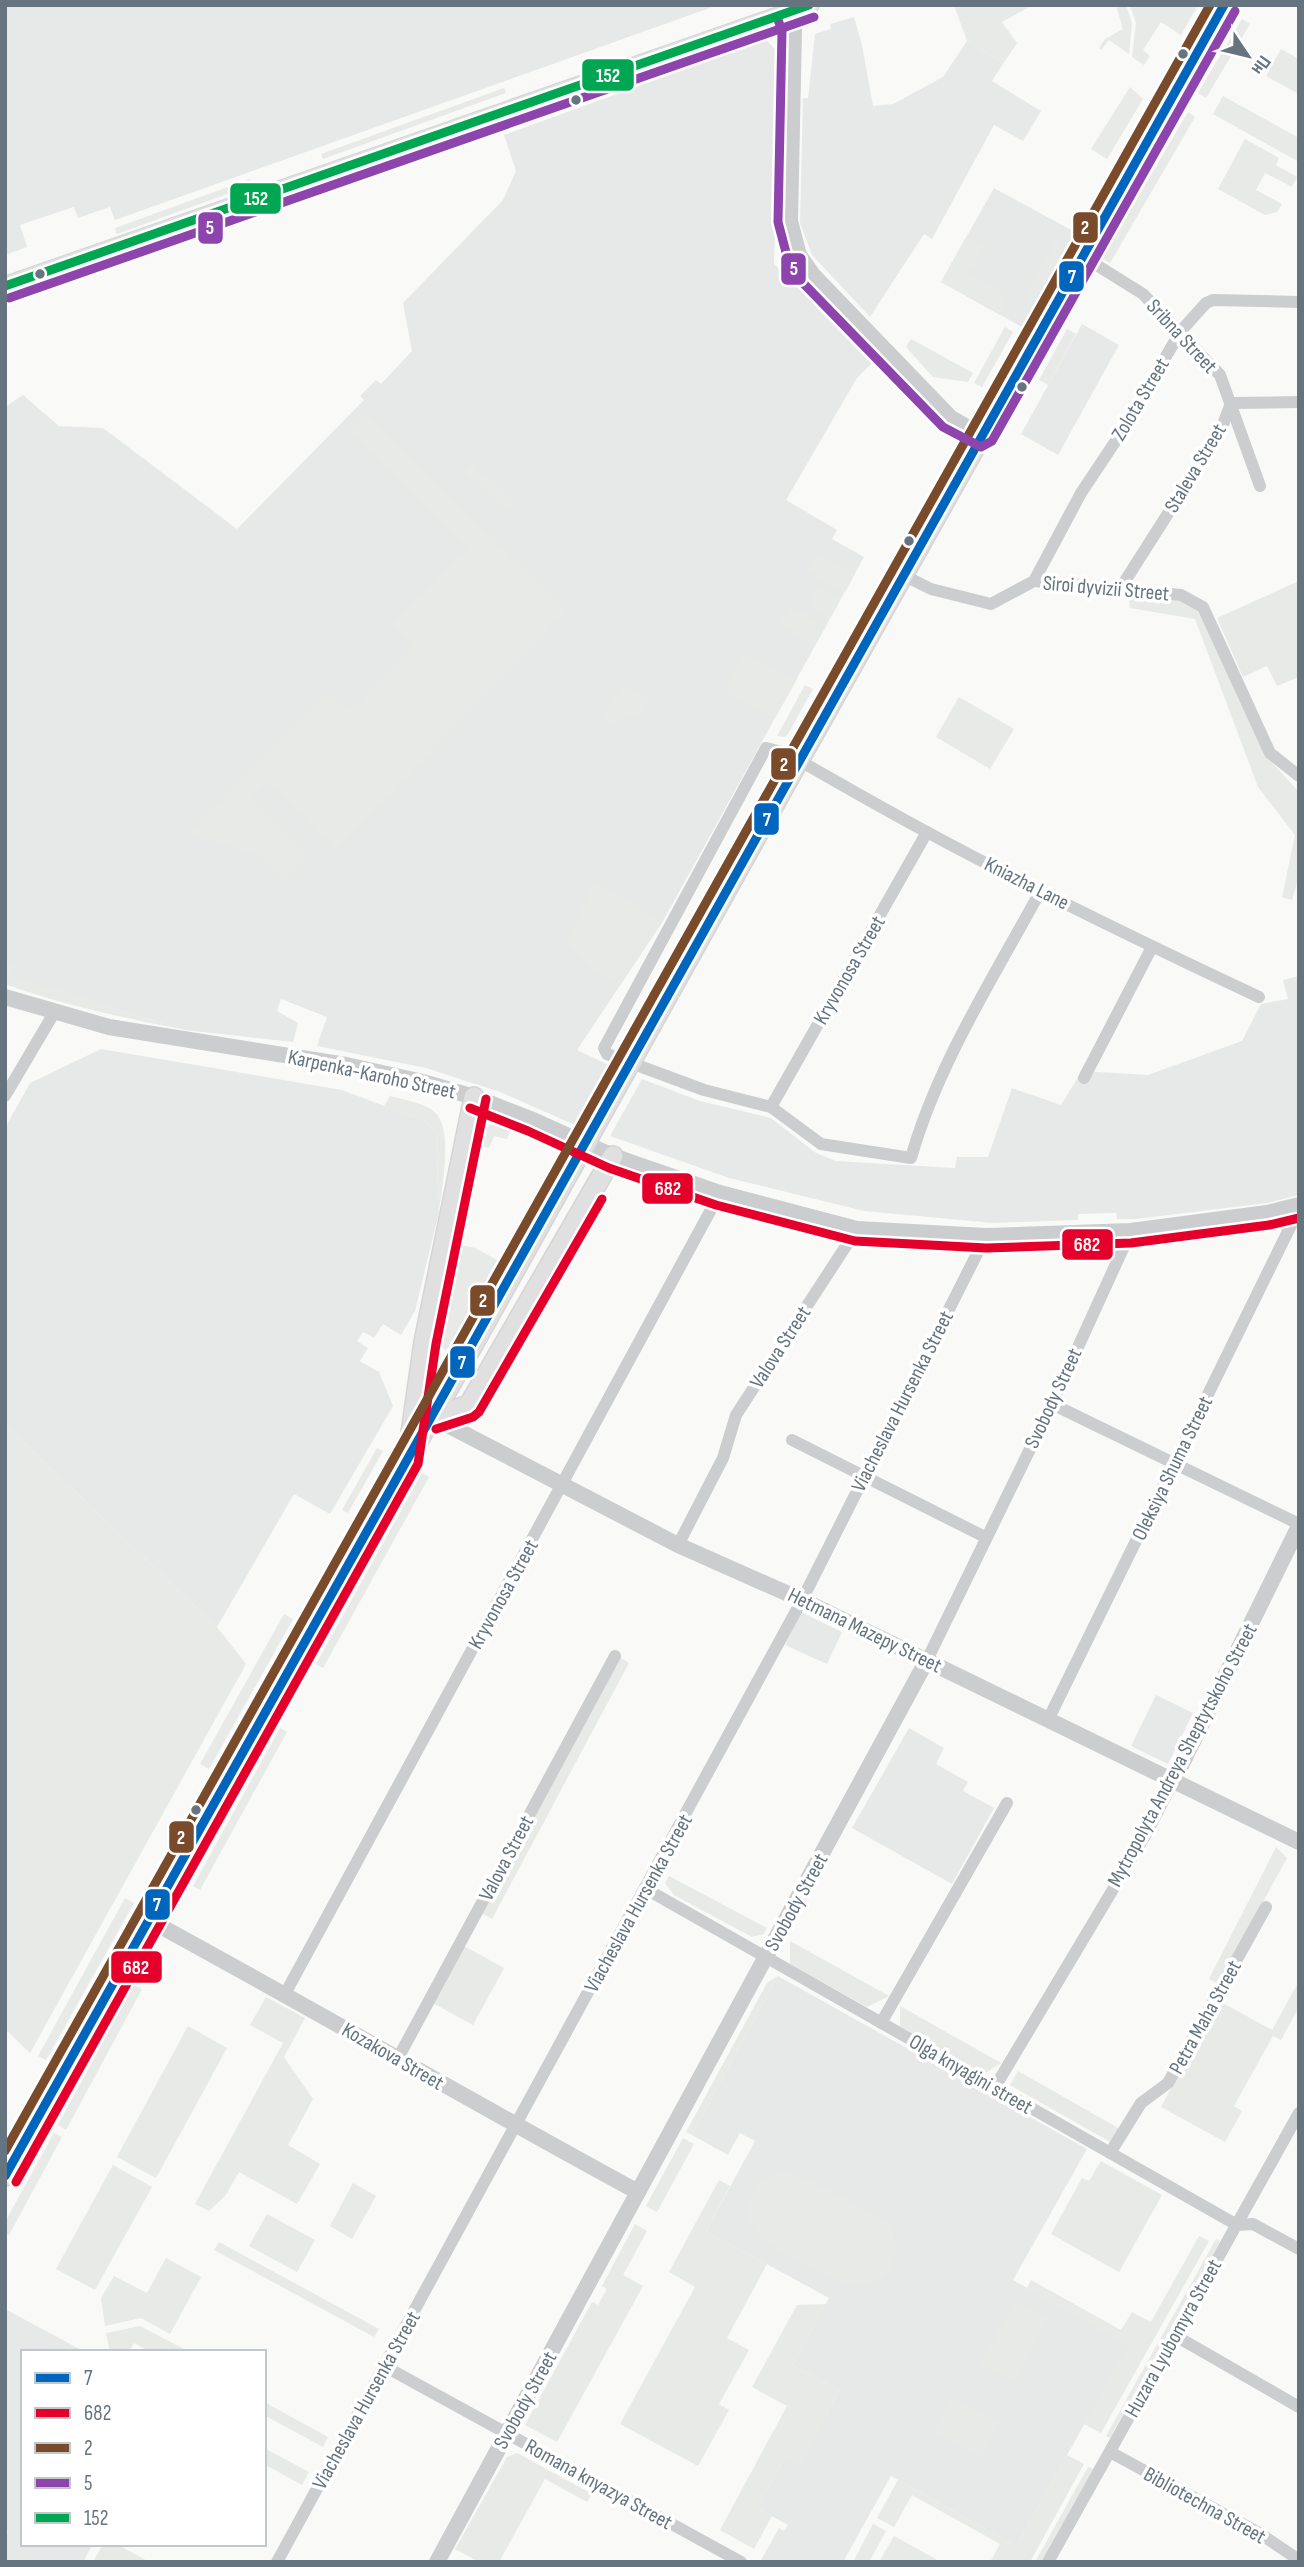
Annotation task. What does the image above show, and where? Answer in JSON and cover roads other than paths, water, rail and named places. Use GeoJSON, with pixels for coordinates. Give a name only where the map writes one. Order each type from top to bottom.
{"type":"FeatureCollection","features":[{"type":"Feature","properties":{"kind":"main road"},"geometry":{"type":"LineString","coordinates":[[5,286],[787,9],[810,5]]}},
{"type":"Feature","properties":{"kind":"main road"},"geometry":{"type":"LineString","coordinates":[[5,2176],[1224,5]]}},
{"type":"Feature","properties":{"kind":"main road"},"geometry":{"type":"LineString","coordinates":[[407,1459],[424,1342],[474,1097]]}},
{"type":"Feature","properties":{"kind":"main road"},"geometry":{"type":"LineString","coordinates":[[432,1417],[469,1405],[613,1156]]}},
{"type":"Feature","properties":{"kind":"street"},"geometry":{"type":"LineString","coordinates":[[787,9],[794,29],[790,221],[799,255],[813,275],[951,418],[981,435]]}},
{"type":"Feature","properties":{"kind":"street","name":"Sribna Street"},"geometry":{"type":"LineString","coordinates":[[1082,256],[1143,294],[1220,375],[1260,486]]}},
{"type":"Feature","properties":{"kind":"street","name":"Zolota Street"},"geometry":{"type":"LineString","coordinates":[[1034,581],[1081,493],[1129,421],[1180,332],[1206,303],[1213,299],[1299,302]]}},
{"type":"Feature","properties":{"kind":"street","name":"Staleva Street"},"geometry":{"type":"LineString","coordinates":[[1120,589],[1221,430],[1231,403],[1299,402]]}},
{"type":"Feature","properties":{"kind":"street","name":"Siroi dyvizii Street"},"geometry":{"type":"LineString","coordinates":[[903,575],[931,589],[991,604],[1034,581],[1181,595],[1203,607],[1270,753],[1299,776]]}},
{"type":"Feature","properties":{"kind":"street","name":"Kniazha Lane"},"geometry":{"type":"LineString","coordinates":[[771,1107],[704,1090],[607,1054],[604,1048],[617,1034],[766,748],[786,753],[927,832],[1152,947],[1259,997]]}},
{"type":"Feature","properties":{"kind":"street","name":"Kryvonosa Street"},"geometry":{"type":"LineString","coordinates":[[771,1107],[927,832]]}},
{"type":"Feature","properties":{"kind":"street"},"geometry":{"type":"LineString","coordinates":[[771,1107],[821,1144],[911,1158],[920,1126],[963,1032],[1041,890]]}},
{"type":"Feature","properties":{"kind":"street"},"geometry":{"type":"LineString","coordinates":[[1084,1078],[1152,947]]}},
{"type":"Feature","properties":{"kind":"street","name":"Karpenka-Karoho Street"},"geometry":{"type":"LineString","coordinates":[[5,997],[109,1027],[346,1065],[423,1082],[474,1097],[613,1156],[720,1193],[857,1228],[986,1236],[1131,1231],[1267,1213],[1298,1212]]}},
{"type":"Feature","properties":{"kind":"street"},"geometry":{"type":"LineString","coordinates":[[5,1096],[54,1013]]}},
{"type":"Feature","properties":{"kind":"street","name":"Kryvonosa Street"},"geometry":{"type":"LineString","coordinates":[[285,1994],[720,1193]]}},
{"type":"Feature","properties":{"kind":"street","name":"Oleksiya Shuma Street"},"geometry":{"type":"LineString","coordinates":[[1048,1720],[1298,1212]]}},
{"type":"Feature","properties":{"kind":"street","name":"Valova Street"},"geometry":{"type":"LineString","coordinates":[[678,1545],[723,1458],[736,1415],[857,1228]]}},
{"type":"Feature","properties":{"kind":"street","name":"Svobody Street"},"geometry":{"type":"LineString","coordinates":[[437,2562],[927,1660],[1052,1404],[1131,1231]]}},
{"type":"Feature","properties":{"kind":"street","name":"Viacheslava Hursenka Street"},"geometry":{"type":"LineString","coordinates":[[277,2562],[803,1600],[986,1236]]}},
{"type":"Feature","properties":{"kind":"street"},"geometry":{"type":"LineString","coordinates":[[1052,1404],[1299,1525]]}},
{"type":"Feature","properties":{"kind":"street","name":"Hetmana Mazepy Street"},"geometry":{"type":"LineString","coordinates":[[432,1417],[678,1545],[803,1600],[1173,1782],[1298,1840]]}},
{"type":"Feature","properties":{"kind":"street"},"geometry":{"type":"LineString","coordinates":[[792,1440],[985,1537]]}},
{"type":"Feature","properties":{"kind":"street","name":"Mytropolyta Andreya Sheptytskoho Street"},"geometry":{"type":"LineString","coordinates":[[995,2087],[1146,1834],[1299,1525]]}},
{"type":"Feature","properties":{"kind":"street","name":"Valova Street"},"geometry":{"type":"LineString","coordinates":[[397,2060],[615,1656]]}},
{"type":"Feature","properties":{"kind":"street"},"geometry":{"type":"LineString","coordinates":[[881,2023],[1007,1803]]}},
{"type":"Feature","properties":{"kind":"street","name":"Olga knyagini street"},"geometry":{"type":"LineString","coordinates":[[646,1889],[1237,2225],[1253,2224],[1299,2249]]}},
{"type":"Feature","properties":{"kind":"street","name":"Petra Maha Street"},"geometry":{"type":"LineString","coordinates":[[1110,2153],[1141,2103],[1168,2083],[1266,1907]]}},
{"type":"Feature","properties":{"kind":"street","name":"Kozakova Street"},"geometry":{"type":"LineString","coordinates":[[149,1920],[638,2192]]}},
{"type":"Feature","properties":{"kind":"street","name":"Huzara Lyubomyra Street"},"geometry":{"type":"LineString","coordinates":[[1048,2562],[1299,2113]]}},
{"type":"Feature","properties":{"kind":"street"},"geometry":{"type":"LineString","coordinates":[[1174,2335],[1299,2407]]}},
{"type":"Feature","properties":{"kind":"street","name":"Romana knyazya Street"},"geometry":{"type":"LineString","coordinates":[[384,2366],[734,2560]]}},
{"type":"Feature","properties":{"kind":"street","name":"Bibliotechna Street"},"geometry":{"type":"LineString","coordinates":[[1110,2452],[1259,2533],[1299,2560]]}}]}
